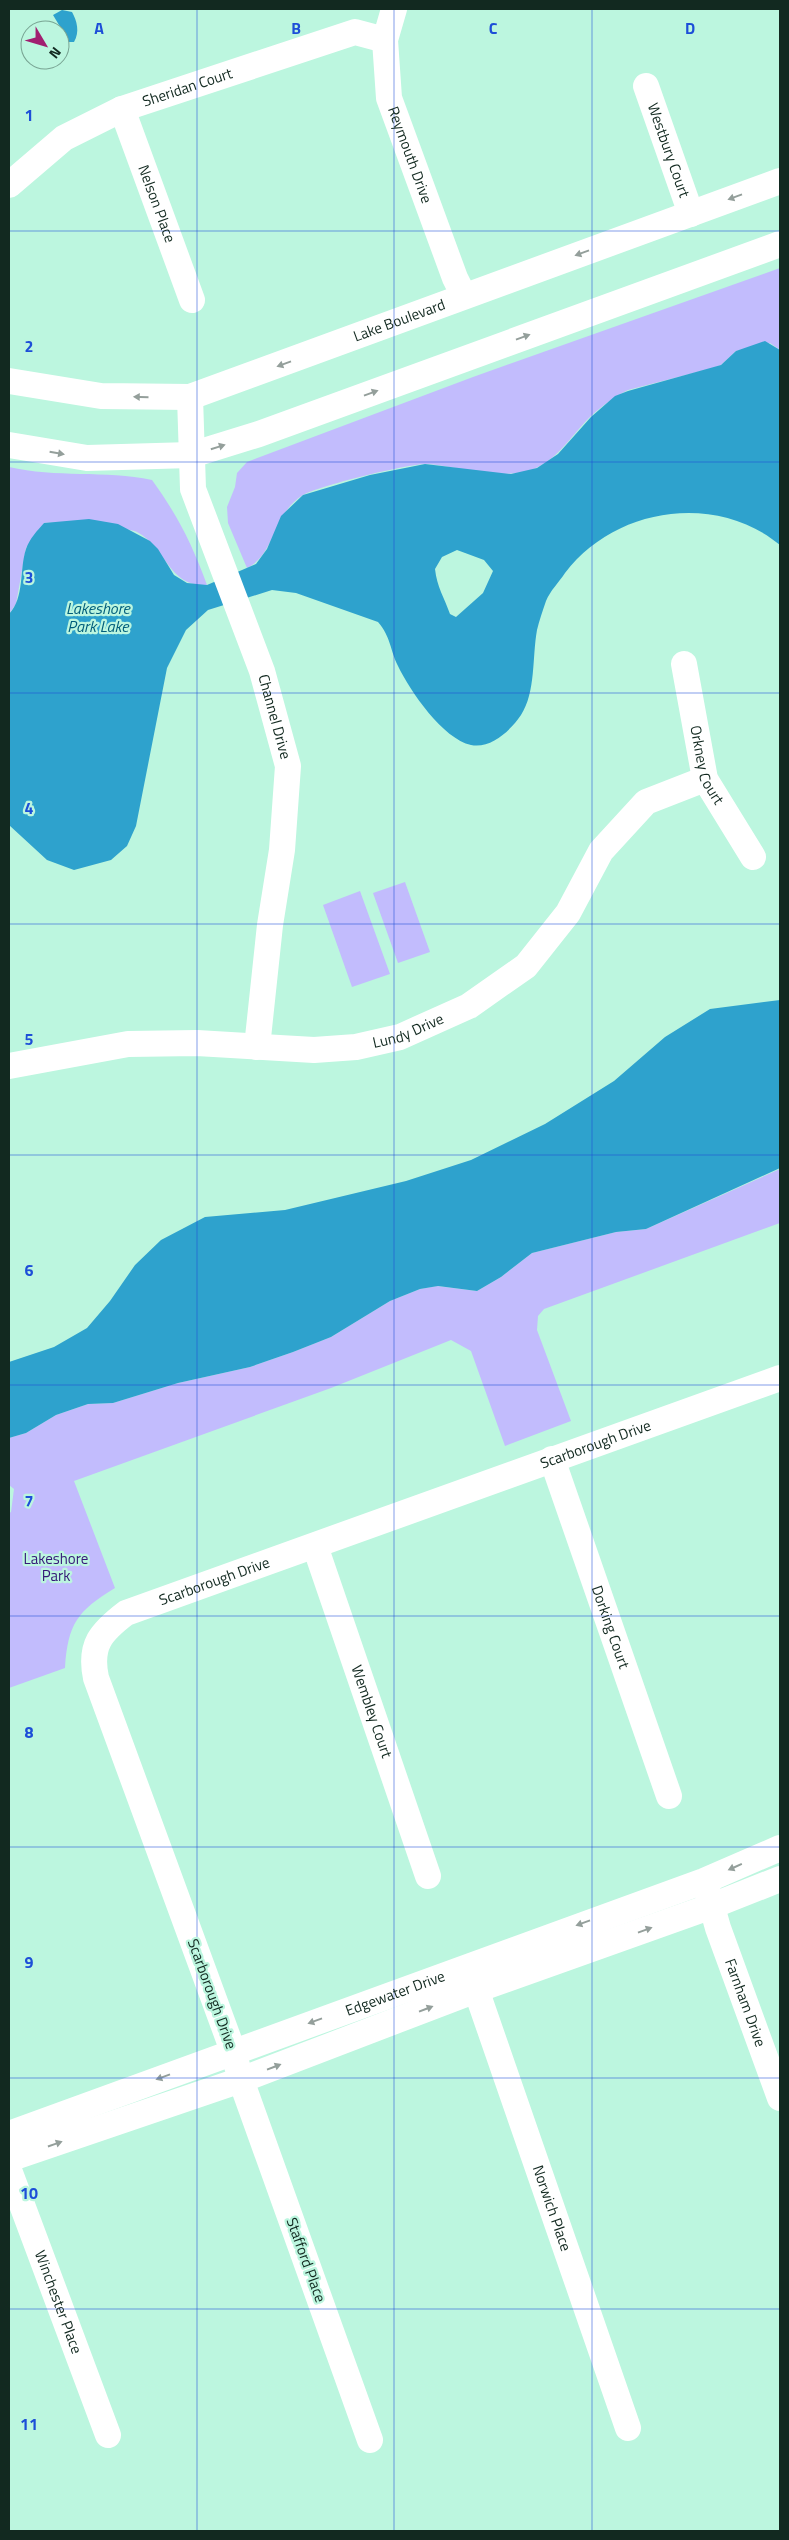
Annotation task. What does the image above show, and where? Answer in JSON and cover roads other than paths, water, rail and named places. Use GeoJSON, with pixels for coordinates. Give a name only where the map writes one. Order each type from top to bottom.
{"type":"FeatureCollection","features":[{"type":"Feature","properties":{"kind":"street","name":"Reymouth Drive"},"geometry":{"type":"LineString","coordinates":[[394,9],[385,40],[389,98],[455,278],[464,296]]}},
{"type":"Feature","properties":{"kind":"street","name":"Sheridan Court"},"geometry":{"type":"LineString","coordinates":[[9,185],[64,138],[122,109],[355,32],[385,40]]}},
{"type":"Feature","properties":{"kind":"street","name":"Westbury Court"},"geometry":{"type":"LineString","coordinates":[[646,86],[691,214]]}},
{"type":"Feature","properties":{"kind":"street","name":"Nelson Place"},"geometry":{"type":"LineString","coordinates":[[122,109],[192,300]]}},
{"type":"Feature","properties":{"kind":"street","name":"Lake Boulevard"},"geometry":{"type":"LineString","coordinates":[[9,381],[101,396],[190,397],[780,181]]}},
{"type":"Feature","properties":{"kind":"street"},"geometry":{"type":"LineString","coordinates":[[9,445],[87,458],[191,455],[259,434],[780,244]]}},
{"type":"Feature","properties":{"kind":"street","name":"Channel Drive"},"geometry":{"type":"LineString","coordinates":[[190,397],[193,489],[262,671],[288,766],[282,850],[270,925],[257,1047]]}},
{"type":"Feature","properties":{"kind":"street","name":"Orkney Court"},"geometry":{"type":"LineString","coordinates":[[684,664],[705,779],[753,857]]}},
{"type":"Feature","properties":{"kind":"street","name":"Lundy Drive"},"geometry":{"type":"LineString","coordinates":[[9,1066],[128,1044],[197,1043],[314,1050],[356,1047],[400,1037],[469,1006],[526,966],[568,913],[601,851],[646,802],[705,779]]}},
{"type":"Feature","properties":{"kind":"street","name":"Scarborough Drive"},"geometry":{"type":"LineString","coordinates":[[241,2080],[233,2051],[99,1688],[93,1663],[96,1644],[107,1627],[126,1613],[780,1378]]}},
{"type":"Feature","properties":{"kind":"street","name":"Dorking Court"},"geometry":{"type":"LineString","coordinates":[[552,1459],[669,1796]]}},
{"type":"Feature","properties":{"kind":"street","name":"Wembley Court"},"geometry":{"type":"LineString","coordinates":[[315,1546],[428,1876]]}},
{"type":"Feature","properties":{"kind":"street","name":"Edgewater Drive"},"geometry":{"type":"LineString","coordinates":[[9,2134],[468,1965],[704,1881],[780,1848]]}},
{"type":"Feature","properties":{"kind":"street","name":"Edgewater Drive"},"geometry":{"type":"LineString","coordinates":[[9,2159],[241,2080],[476,1990],[712,1906],[780,1879]]}},
{"type":"Feature","properties":{"kind":"street","name":"Farnham Drive"},"geometry":{"type":"LineString","coordinates":[[704,1881],[718,1928],[780,2098]]}},
{"type":"Feature","properties":{"kind":"street","name":"Norwich Place"},"geometry":{"type":"LineString","coordinates":[[468,1965],[628,2428]]}},
{"type":"Feature","properties":{"kind":"street","name":"Stafford Place"},"geometry":{"type":"LineString","coordinates":[[241,2080],[370,2440]]}},
{"type":"Feature","properties":{"kind":"street","name":"Winchester Place"},"geometry":{"type":"LineString","coordinates":[[9,2170],[108,2435]]}},
{"type":"Feature","properties":{"kind":"water"},"geometry":{"type":"Polygon","coordinates":[[[62,10],[72,12],[77,27],[74,42],[70,42],[70,20],[56,20],[53,15],[62,10]]]}},
{"type":"Feature","properties":{"kind":"water","name":"Lakeshore Park Lake"},"geometry":{"type":"Polygon","coordinates":[[[765,341],[780,350],[780,545],[754,528],[726,518],[697,513],[667,514],[638,521],[611,533],[586,551],[565,573],[548,597],[537,630],[533,674],[526,706],[517,721],[500,737],[486,744],[471,745],[449,734],[428,713],[403,676],[385,633],[378,622],[296,593],[272,590],[208,610],[186,630],[167,668],[136,826],[127,846],[111,860],[74,870],[47,860],[9,825],[9,614],[20,592],[26,549],[44,523],[89,519],[118,524],[150,541],[158,549],[174,575],[187,583],[207,585],[256,564],[267,549],[281,516],[303,495],[370,475],[425,464],[511,474],[537,468],[558,454],[591,417],[615,396],[721,365],[736,351],[765,341]],[[457,550],[442,557],[435,569],[439,587],[450,614],[456,617],[483,593],[493,571],[484,560],[457,550]]]}},
{"type":"Feature","properties":{"kind":"water"},"geometry":{"type":"Polygon","coordinates":[[[780,1000],[780,1168],[646,1229],[616,1232],[532,1253],[501,1277],[477,1291],[438,1286],[420,1289],[390,1301],[331,1337],[293,1352],[250,1367],[178,1383],[113,1403],[88,1404],[56,1415],[26,1433],[9,1438],[9,1362],[54,1347],[87,1328],[110,1301],[135,1265],[161,1240],[205,1217],[285,1210],[406,1181],[471,1160],[545,1124],[614,1081],[665,1037],[710,1009],[780,1000]]]}},
{"type":"Feature","properties":{"kind":"park label","name":"Lakeshore Park"},"geometry":{"type":"Point","coordinates":[56,1568]}}]}
